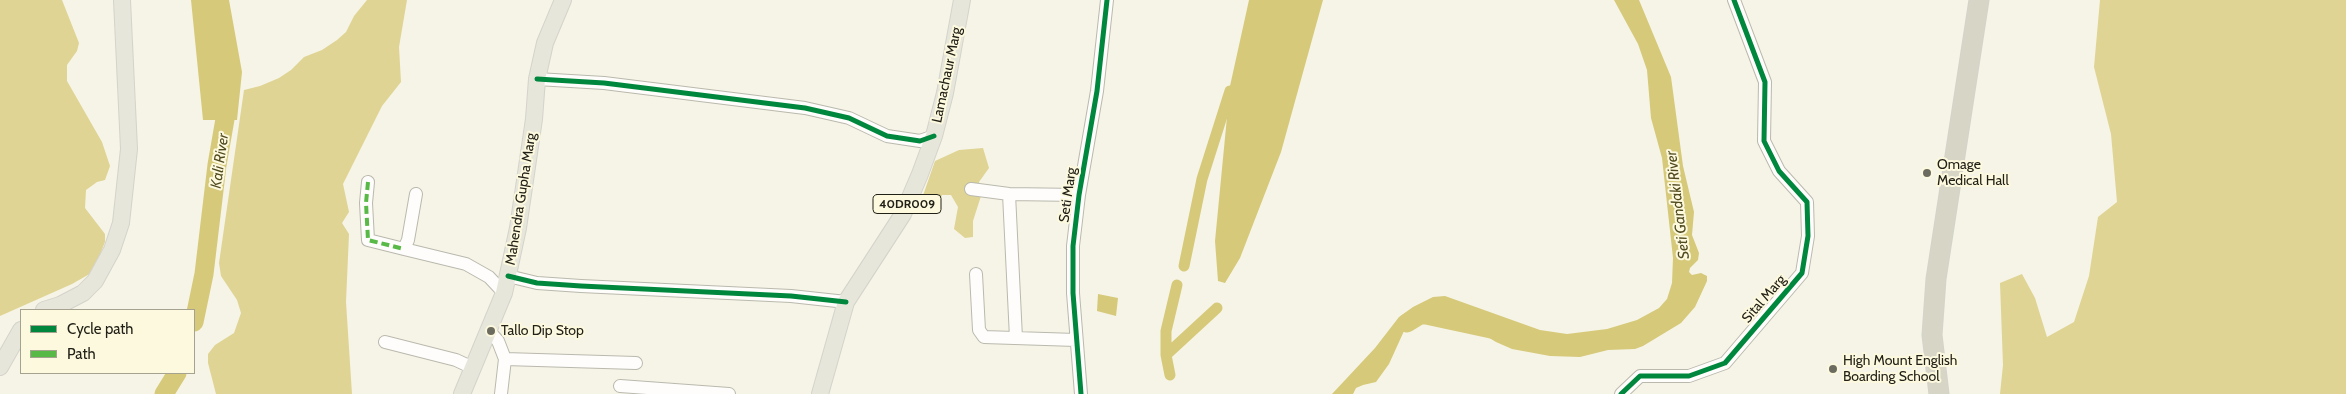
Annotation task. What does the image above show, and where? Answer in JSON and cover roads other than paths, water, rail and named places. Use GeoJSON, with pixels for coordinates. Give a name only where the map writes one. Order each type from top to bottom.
{"type":"FeatureCollection","features":[{"type":"Feature","properties":{"kind":"highway"},"geometry":{"type":"LineString","coordinates":[[1934,390],[1932,335],[1936,279],[1979,0]]}},
{"type":"Feature","properties":{"kind":"main road"},"geometry":{"type":"LineString","coordinates":[[47,309],[60,305],[83,293],[95,281],[112,250],[121,223],[129,149],[122,0]]}},
{"type":"Feature","properties":{"kind":"main road","name":"Mahendra Gupha Marg"},"geometry":{"type":"LineString","coordinates":[[462,394],[504,293],[518,228],[534,119],[537,79],[545,43],[563,0]]}},
{"type":"Feature","properties":{"kind":"main road","name":"Lamachaur Marg"},"geometry":{"type":"LineString","coordinates":[[820,394],[846,302],[882,242],[903,214],[934,136],[945,93],[962,0]]}},
{"type":"Feature","properties":{"kind":"main road"},"geometry":{"type":"LineString","coordinates":[[0,367],[20,332]]}},
{"type":"Feature","properties":{"kind":"street","name":"Seti Marg"},"geometry":{"type":"LineString","coordinates":[[1081,394],[1073,293],[1073,246],[1079,195],[1097,91],[1107,0]]}},
{"type":"Feature","properties":{"kind":"street","name":"Sital Marg"},"geometry":{"type":"LineString","coordinates":[[1621,394],[1640,376],[1689,376],[1724,364],[1802,273],[1808,236],[1807,202],[1778,171],[1764,141],[1765,82],[1734,0]]}},
{"type":"Feature","properties":{"kind":"street"},"geometry":{"type":"LineString","coordinates":[[537,79],[604,83],[805,108],[849,118],[887,136],[920,141],[934,136]]}},
{"type":"Feature","properties":{"kind":"street"},"geometry":{"type":"LineString","coordinates":[[368,182],[366,203],[368,240],[466,264],[489,277],[504,293]]}},
{"type":"Feature","properties":{"kind":"street"},"geometry":{"type":"LineString","coordinates":[[971,189],[1009,194],[1079,195]]}},
{"type":"Feature","properties":{"kind":"street"},"geometry":{"type":"LineString","coordinates":[[404,249],[408,240],[416,194]]}},
{"type":"Feature","properties":{"kind":"street"},"geometry":{"type":"LineString","coordinates":[[1009,194],[1016,338]]}},
{"type":"Feature","properties":{"kind":"street"},"geometry":{"type":"LineString","coordinates":[[976,274],[979,330],[984,337],[1076,340]]}},
{"type":"Feature","properties":{"kind":"street"},"geometry":{"type":"LineString","coordinates":[[508,276],[537,283],[782,296],[846,302]]}},
{"type":"Feature","properties":{"kind":"street"},"geometry":{"type":"LineString","coordinates":[[489,331],[498,341],[505,359],[501,394]]}},
{"type":"Feature","properties":{"kind":"street"},"geometry":{"type":"LineString","coordinates":[[385,342],[456,360],[473,368]]}},
{"type":"Feature","properties":{"kind":"street"},"geometry":{"type":"LineString","coordinates":[[505,359],[636,363]]}},
{"type":"Feature","properties":{"kind":"street"},"geometry":{"type":"LineString","coordinates":[[620,386],[729,394]]}},
{"type":"Feature","properties":{"kind":"water"},"geometry":{"type":"Polygon","coordinates":[[[191,0],[229,0],[242,72],[237,120],[203,120],[191,0]]]}},
{"type":"Feature","properties":{"kind":"water"},"geometry":{"type":"Polygon","coordinates":[[[1249,0],[1323,0],[1281,152],[1240,258],[1225,283],[1218,281],[1215,241],[1230,86],[1249,0]]]}},
{"type":"Feature","properties":{"kind":"water"},"geometry":{"type":"Polygon","coordinates":[[[1614,0],[1639,0],[1671,77],[1683,166],[1694,212],[1692,235],[1699,253],[1698,260],[1690,268],[1689,272],[1692,275],[1701,273],[1707,276],[1707,281],[1695,307],[1681,323],[1643,346],[1635,349],[1608,350],[1580,357],[1550,356],[1512,349],[1496,342],[1453,316],[1430,315],[1418,320],[1404,331],[1389,364],[1376,382],[1356,388],[1353,394],[1332,394],[1375,348],[1399,317],[1413,307],[1433,297],[1445,296],[1540,330],[1567,334],[1607,329],[1637,320],[1659,308],[1667,299],[1672,283],[1673,258],[1662,158],[1651,118],[1647,70],[1638,44],[1614,0]]]}},
{"type":"Feature","properties":{"kind":"water"},"geometry":{"type":"Polygon","coordinates":[[[1098,294],[1118,298],[1116,316],[1097,311],[1098,294]]]}},
{"type":"Feature","properties":{"kind":"waterway"},"geometry":{"type":"LineString","coordinates":[[1184,266],[1202,179],[1230,91]]}},
{"type":"Feature","properties":{"kind":"waterway","name":"Kali River"},"geometry":{"type":"LineString","coordinates":[[195,317],[204,274],[217,165],[229,96]]}},
{"type":"Feature","properties":{"kind":"waterway"},"geometry":{"type":"LineString","coordinates":[[1166,355],[1166,331],[1177,285]]}},
{"type":"Feature","properties":{"kind":"waterway"},"geometry":{"type":"LineString","coordinates":[[1170,375],[1166,355],[1217,308]]}},
{"type":"Feature","properties":{"kind":"waterway","name":"Seti Gandaki River"},"geometry":{"type":"LineString","coordinates":[[1407,323],[1420,315],[1426,315],[1491,329]]}},
{"type":"Feature","properties":{"kind":"waterway","name":"Kali River"},"geometry":{"type":"LineString","coordinates":[[164,394],[176,374]]}},
{"type":"Feature","properties":{"kind":"place","name":"Omage Medical Hall"},"geometry":{"type":"Point","coordinates":[1927,173]}},
{"type":"Feature","properties":{"kind":"place","name":"Tallo Dip Stop"},"geometry":{"type":"Point","coordinates":[491,331]}},
{"type":"Feature","properties":{"kind":"place","name":"High Mount English Boarding School"},"geometry":{"type":"Point","coordinates":[1833,369]}}]}
